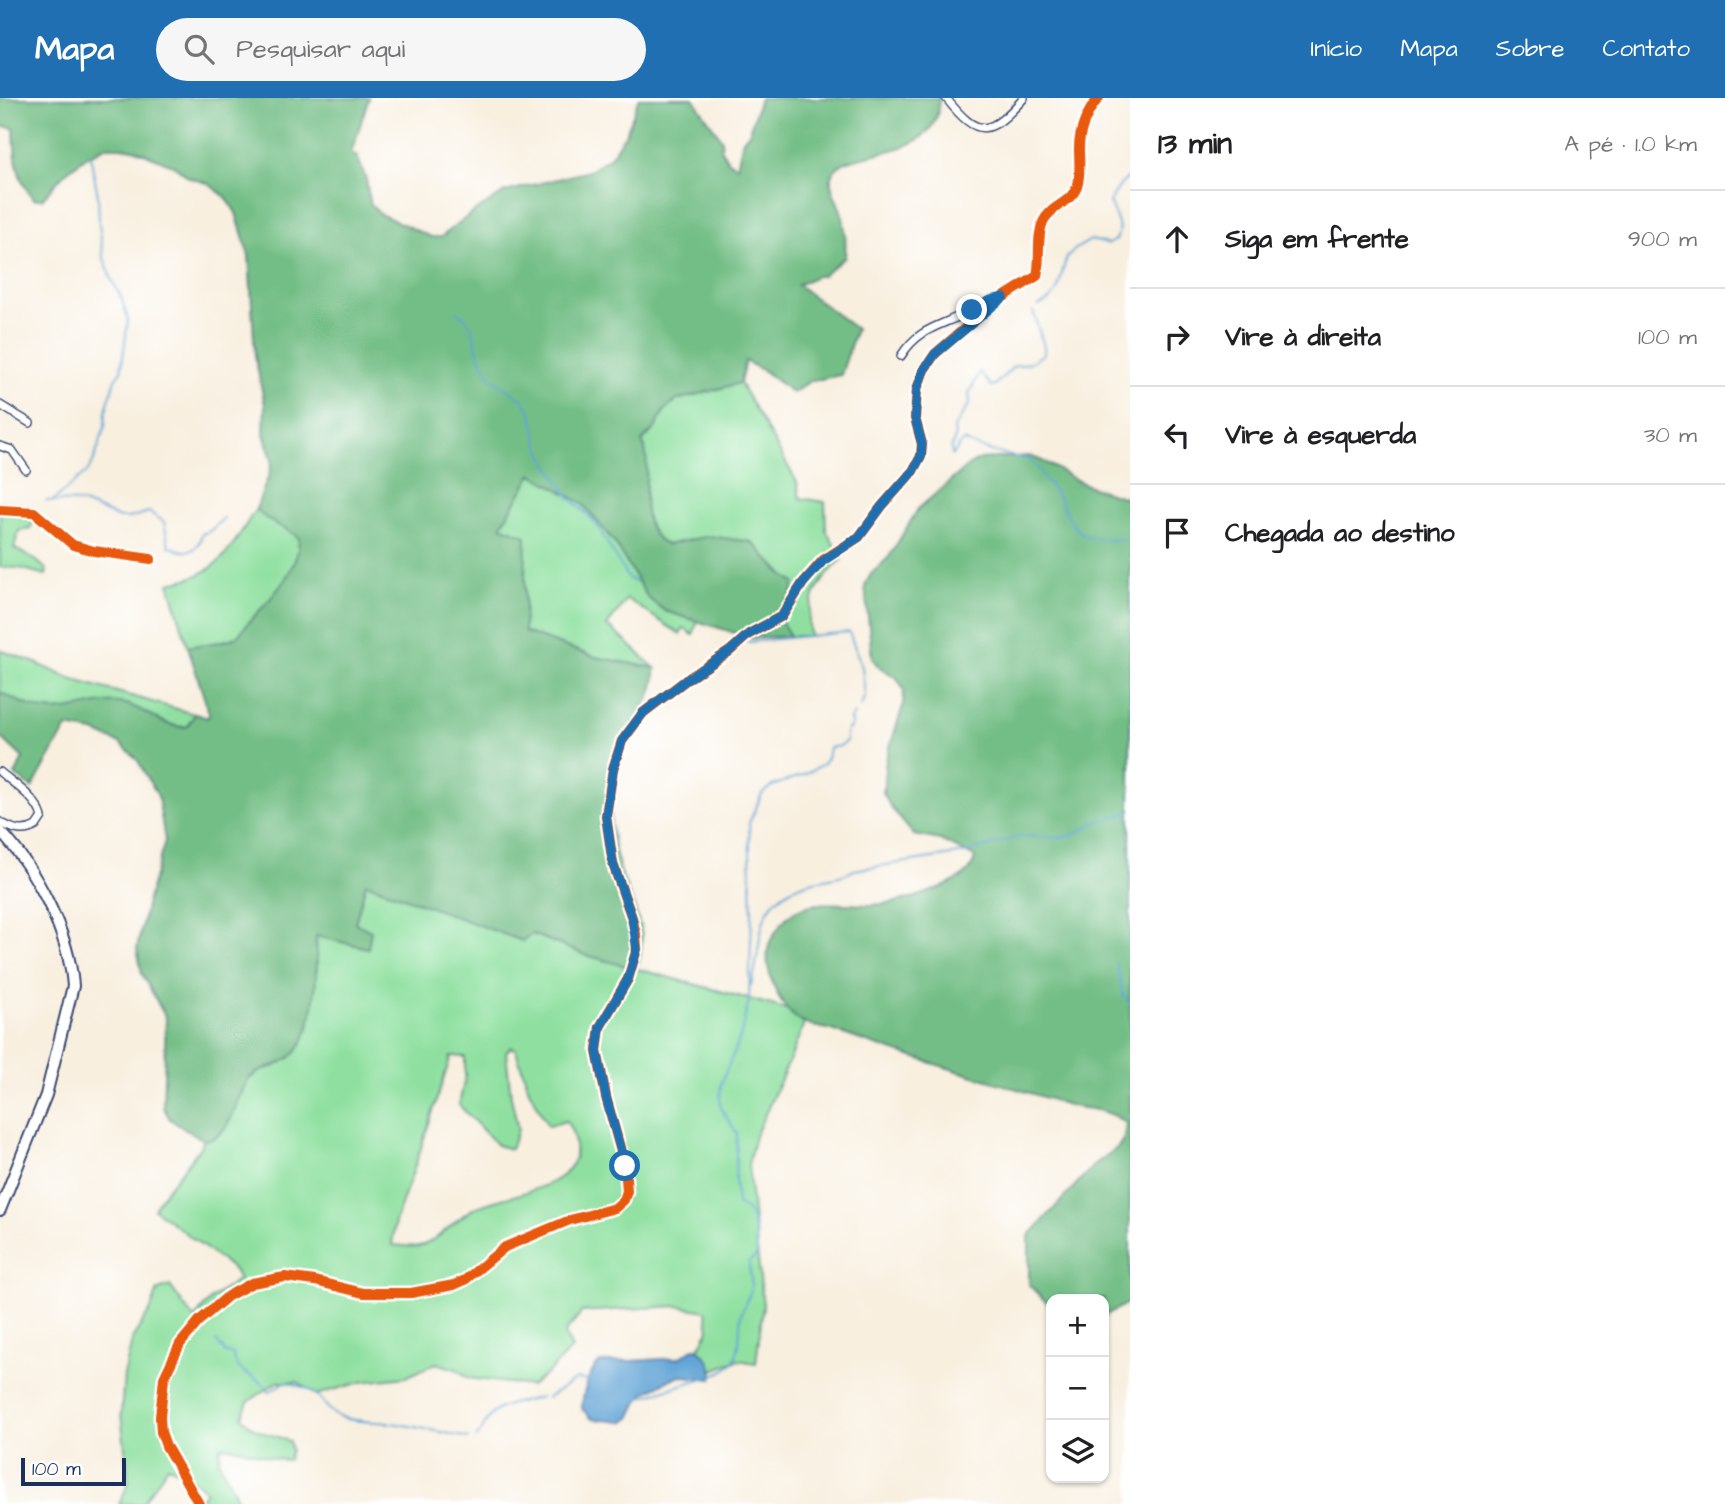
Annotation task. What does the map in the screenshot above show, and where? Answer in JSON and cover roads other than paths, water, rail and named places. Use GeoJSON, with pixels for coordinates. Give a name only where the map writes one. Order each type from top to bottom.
{"type":"FeatureCollection","features":[{"type":"Feature","properties":{"kind":"main road"},"geometry":{"type":"LineString","coordinates":[[0,831],[21,856],[54,917],[72,971],[73,986],[46,1095],[0,1210]]}},
{"type":"Feature","properties":{"kind":"street"},"geometry":{"type":"LineString","coordinates":[[946,98],[958,114],[978,128],[984,129],[999,122],[1024,98]]}},
{"type":"Feature","properties":{"kind":"street"},"geometry":{"type":"LineString","coordinates":[[199,1504],[166,1446],[161,1432],[164,1378],[180,1344],[200,1320],[228,1296],[252,1283],[285,1276],[363,1293],[411,1293],[454,1286],[505,1247],[570,1220],[615,1208],[624,1200],[627,1192],[625,1166],[602,1083],[597,1051],[600,1027],[628,979],[637,949],[632,918],[613,864],[606,816],[613,769],[622,741],[643,713],[730,651],[749,634],[782,616],[803,583],[823,561],[859,537],[913,471],[921,456],[922,444],[915,418],[917,389],[924,370],[935,354],[1004,297],[1037,276],[1043,220],[1069,198],[1077,186],[1080,137],[1098,98]]}},
{"type":"Feature","properties":{"kind":"street"},"geometry":{"type":"LineString","coordinates":[[901,356],[918,335],[991,300],[1004,297]]}},
{"type":"Feature","properties":{"kind":"street"},"geometry":{"type":"LineString","coordinates":[[0,405],[30,423]]}},
{"type":"Feature","properties":{"kind":"street"},"geometry":{"type":"LineString","coordinates":[[0,446],[12,450],[26,470]]}},
{"type":"Feature","properties":{"kind":"street"},"geometry":{"type":"LineString","coordinates":[[0,510],[28,510],[39,514],[68,542],[79,547],[151,559]]}},
{"type":"Feature","properties":{"kind":"street"},"geometry":{"type":"LineString","coordinates":[[0,772],[31,799],[41,811],[42,817],[36,826],[25,830],[15,830],[0,822]]}},
{"type":"Feature","properties":{"kind":"water"},"geometry":{"type":"Polygon","coordinates":[[[695,1348],[709,1361],[713,1370],[712,1379],[683,1376],[673,1378],[645,1393],[630,1418],[622,1422],[592,1419],[582,1409],[587,1384],[599,1363],[678,1358],[695,1348]]]}},
{"type":"Feature","properties":{"kind":"waterway"},"geometry":{"type":"LineString","coordinates":[[54,500],[88,471],[94,460],[105,426],[106,411],[115,379],[121,371],[128,321],[122,299],[103,255],[98,196],[90,154]]}},
{"type":"Feature","properties":{"kind":"waterway"},"geometry":{"type":"LineString","coordinates":[[1038,306],[1047,302],[1057,291],[1065,263],[1072,252],[1091,240],[1108,244],[1116,240],[1118,225],[1109,202],[1130,176]]}},
{"type":"Feature","properties":{"kind":"waterway"},"geometry":{"type":"LineString","coordinates":[[456,311],[472,327],[479,356],[490,377],[523,400],[532,414],[538,443],[569,497],[595,522],[628,578],[636,582]]}},
{"type":"Feature","properties":{"kind":"waterway"},"geometry":{"type":"LineString","coordinates":[[952,455],[954,428],[970,403],[969,393],[980,372],[991,386],[995,385],[1014,366],[1029,363],[1044,354],[1033,311]]}},
{"type":"Feature","properties":{"kind":"waterway"},"geometry":{"type":"LineString","coordinates":[[952,456],[965,441],[983,449],[1030,460],[1056,493],[1074,526],[1081,533],[1107,540],[1130,539]]}},
{"type":"Feature","properties":{"kind":"waterway"},"geometry":{"type":"LineString","coordinates":[[46,501],[80,502],[120,518],[149,512],[164,522],[169,546],[186,551],[194,549],[202,534],[210,531],[224,518]]}},
{"type":"Feature","properties":{"kind":"waterway"},"geometry":{"type":"LineString","coordinates":[[747,642],[849,632],[862,667],[865,696],[860,707]]}},
{"type":"Feature","properties":{"kind":"waterway"},"geometry":{"type":"LineString","coordinates":[[713,1375],[731,1365],[738,1351],[741,1315],[751,1289],[749,1262],[757,1255],[752,1219],[747,1210],[737,1204],[737,1134],[721,1108],[720,1099],[721,1084],[740,1038],[749,1000],[752,913],[749,823],[762,794],[772,786],[806,774],[823,764],[829,748],[840,746],[846,741],[846,732],[852,725],[850,720],[854,714]]}},
{"type":"Feature","properties":{"kind":"waterway"},"geometry":{"type":"LineString","coordinates":[[751,985],[763,923],[776,900],[789,891],[854,870],[965,853],[1011,839],[1027,836],[1072,836],[1096,822],[1130,812]]}},
{"type":"Feature","properties":{"kind":"waterway"},"geometry":{"type":"LineString","coordinates":[[1116,963],[1123,995],[1130,1004]]}},
{"type":"Feature","properties":{"kind":"waterway"},"geometry":{"type":"LineString","coordinates":[[216,1341],[226,1353],[233,1354],[238,1367],[259,1381],[269,1392],[285,1382],[312,1392],[338,1416],[468,1438]]}},
{"type":"Feature","properties":{"kind":"waterway"},"geometry":{"type":"LineString","coordinates":[[639,1398],[704,1378]]}},
{"type":"Feature","properties":{"kind":"waterway"},"geometry":{"type":"LineString","coordinates":[[547,1398],[576,1379],[590,1381]]}},
{"type":"Feature","properties":{"kind":"waterway"},"geometry":{"type":"LineString","coordinates":[[476,1438],[498,1409],[541,1397]]}}]}
